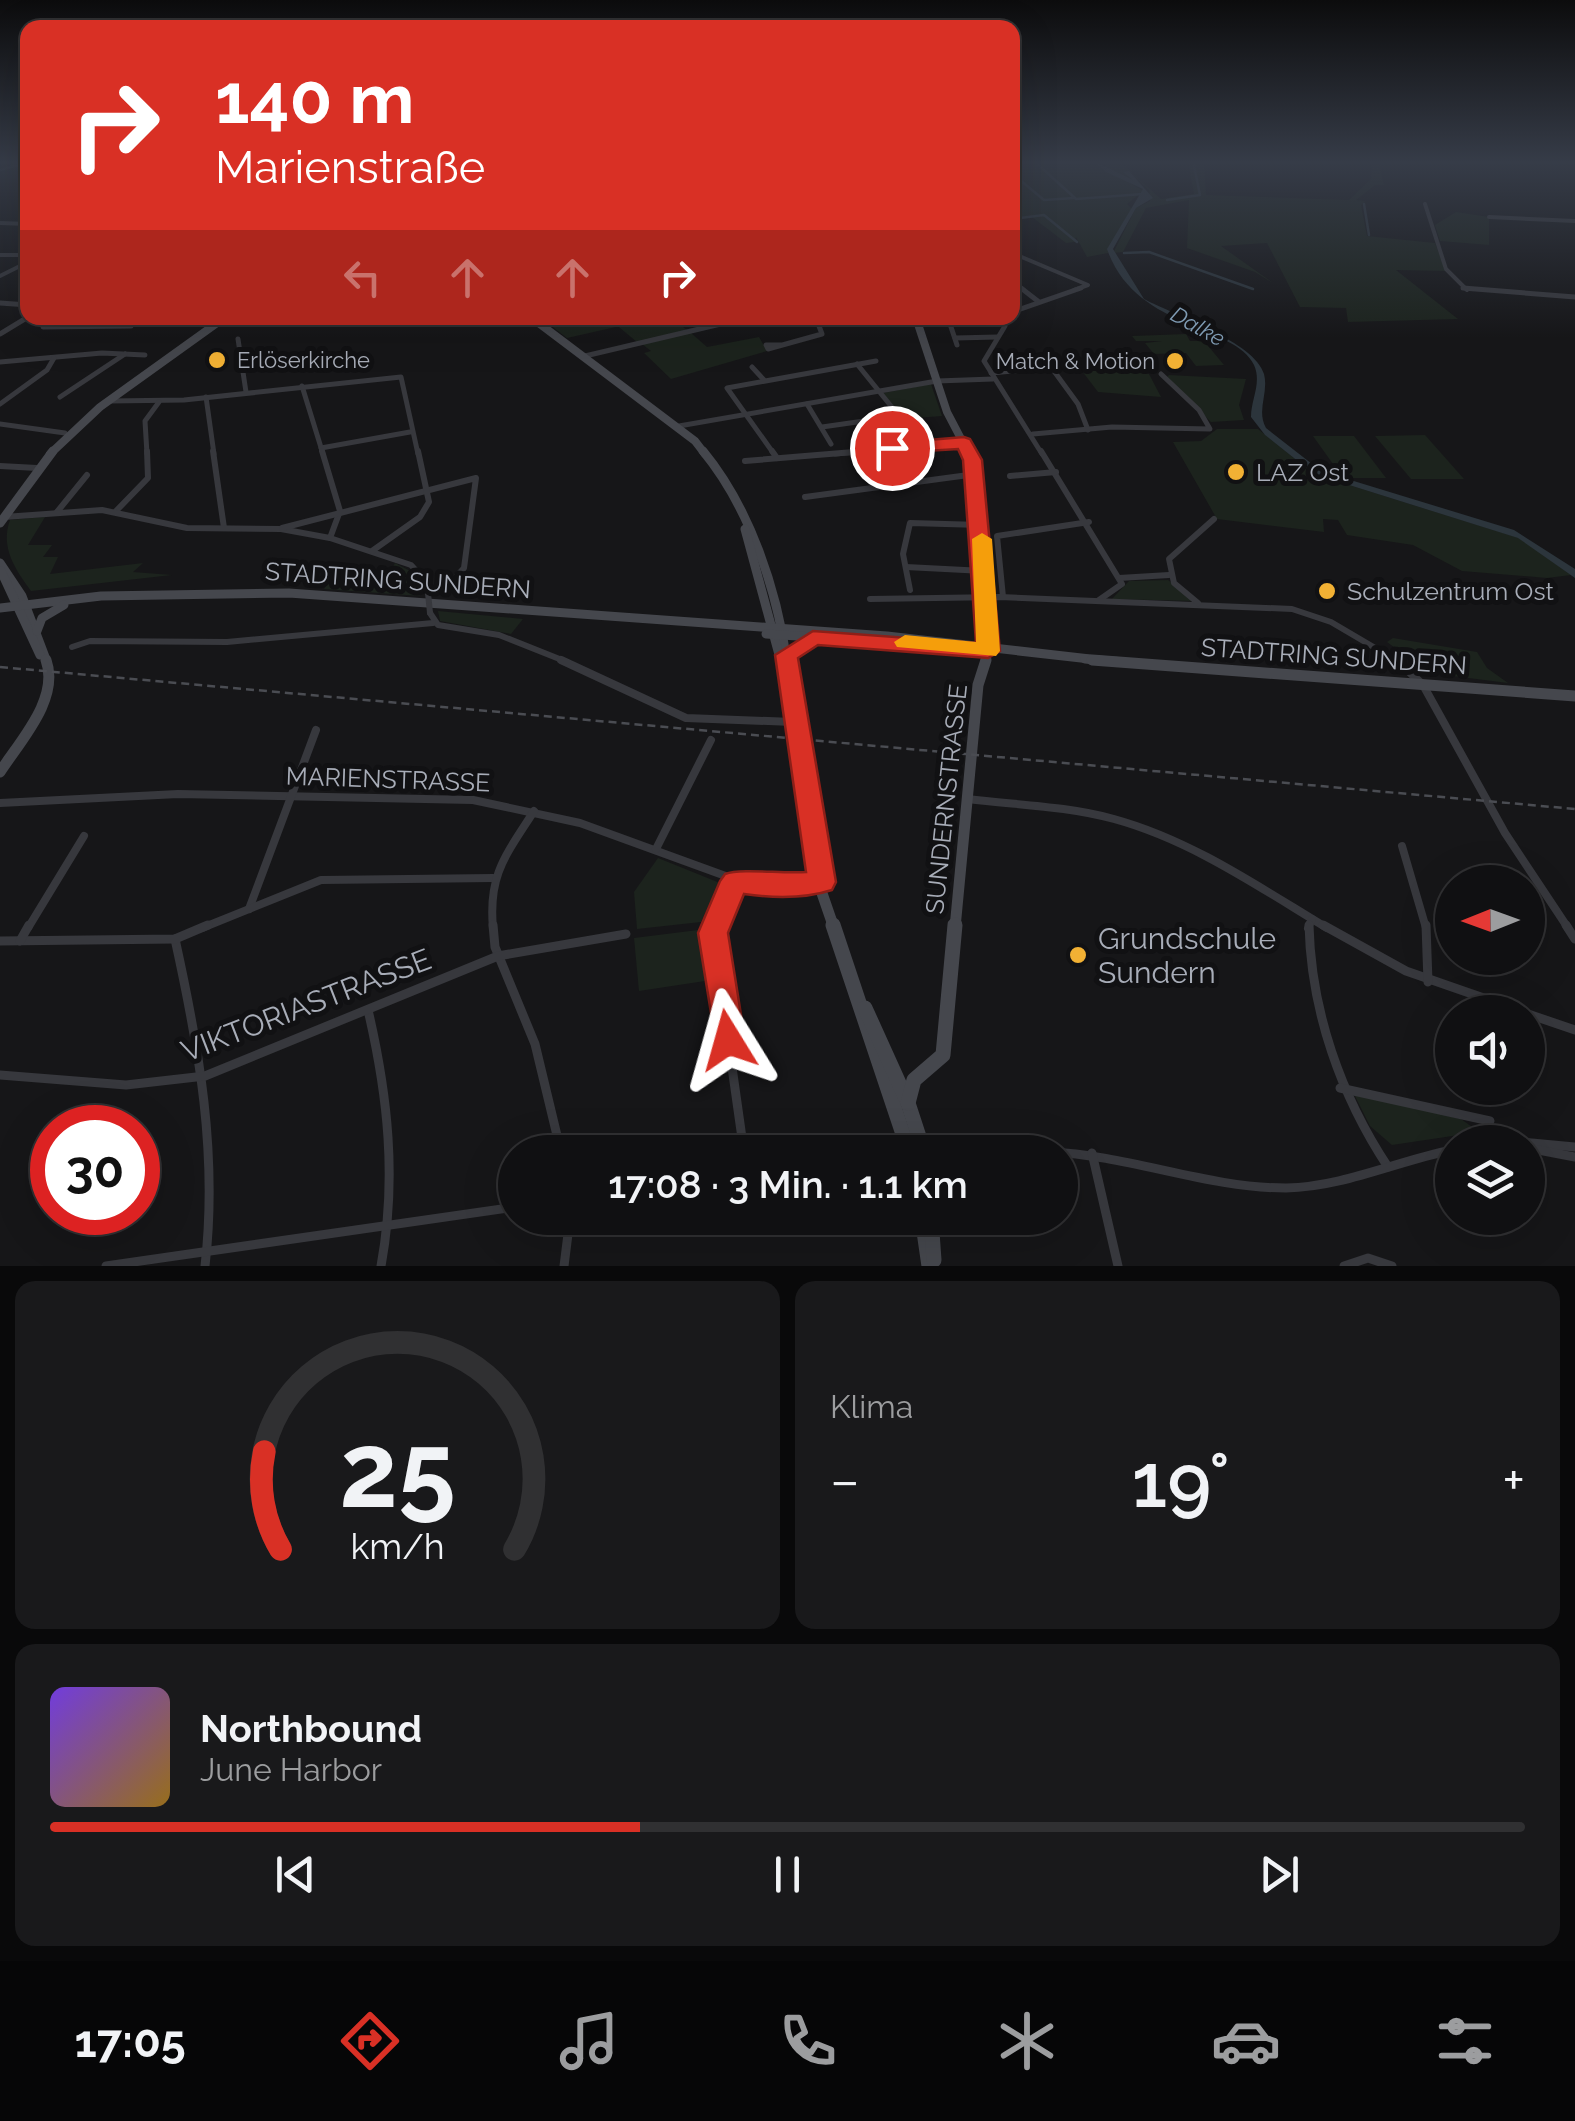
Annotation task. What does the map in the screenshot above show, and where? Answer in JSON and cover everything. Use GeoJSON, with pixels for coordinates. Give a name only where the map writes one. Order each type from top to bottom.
{"type":"FeatureCollection","features":[{"type":"Feature","properties":{"kind":"main road"},"geometry":{"type":"LineString","coordinates":[[2,520],[65,433],[213,325]]}},
{"type":"Feature","properties":{"kind":"main road"},"geometry":{"type":"LineString","coordinates":[[542,325],[680,426],[714,464],[758,550],[789,690],[814,870],[821,880],[904,1135]]}},
{"type":"Feature","properties":{"kind":"main road","name":"SUNDERNSTRASSE"},"geometry":{"type":"LineString","coordinates":[[908,1103],[914,1080],[942,1055],[978,685],[988,648],[976,474],[918,325]]}},
{"type":"Feature","properties":{"kind":"main road"},"geometry":{"type":"LineString","coordinates":[[745,529],[766,606],[786,655],[789,690]]}},
{"type":"Feature","properties":{"kind":"main road"},"geometry":{"type":"LineString","coordinates":[[0,566],[8,588],[37,632],[49,668],[46,700],[0,772]]}},
{"type":"Feature","properties":{"kind":"main road"},"geometry":{"type":"LineString","coordinates":[[0,566],[49,668]]}},
{"type":"Feature","properties":{"kind":"main road"},"geometry":{"type":"LineString","coordinates":[[0,599],[8,588]]}},
{"type":"Feature","properties":{"kind":"main road","name":"STADTRING SUNDERN"},"geometry":{"type":"LineString","coordinates":[[21,608],[172,594],[289,593],[1575,696]]}},
{"type":"Feature","properties":{"kind":"main road","name":"STADTRING SUNDERN"},"geometry":{"type":"LineString","coordinates":[[21,608],[172,594]]}},
{"type":"Feature","properties":{"kind":"main road"},"geometry":{"type":"LineString","coordinates":[[37,632],[40,620],[64,605]]}},
{"type":"Feature","properties":{"kind":"main road"},"geometry":{"type":"LineString","coordinates":[[742,626],[757,618],[766,606]]}},
{"type":"Feature","properties":{"kind":"main road"},"geometry":{"type":"LineString","coordinates":[[0,611],[21,608]]}},
{"type":"Feature","properties":{"kind":"main road","name":"STADTRING SUNDERN"},"geometry":{"type":"LineString","coordinates":[[621,619],[742,626],[813,638],[988,648]]}},
{"type":"Feature","properties":{"kind":"main road"},"geometry":{"type":"LineString","coordinates":[[786,655],[813,638]]}},
{"type":"Feature","properties":{"kind":"main road"},"geometry":{"type":"LineString","coordinates":[[850,974],[918,1135]]}},
{"type":"Feature","properties":{"kind":"main road"},"geometry":{"type":"LineString","coordinates":[[925,1235],[931,1266]]}},
{"type":"Feature","properties":{"kind":"main road"},"geometry":{"type":"LineString","coordinates":[[931,1235],[931,1266]]}},
{"type":"Feature","properties":{"kind":"street"},"geometry":{"type":"LineString","coordinates":[[1430,220],[1446,269],[1464,290],[1575,297]]}},
{"type":"Feature","properties":{"kind":"street"},"geometry":{"type":"LineString","coordinates":[[1541,220],[1574,222]]}},
{"type":"Feature","properties":{"kind":"street"},"geometry":{"type":"LineString","coordinates":[[1020,257],[1088,285],[1020,309]]}},
{"type":"Feature","properties":{"kind":"street"},"geometry":{"type":"LineString","coordinates":[[1020,287],[1039,302]]}},
{"type":"Feature","properties":{"kind":"street"},"geometry":{"type":"LineString","coordinates":[[84,328],[88,325]]}},
{"type":"Feature","properties":{"kind":"street"},"geometry":{"type":"LineString","coordinates":[[584,356],[716,325]]}},
{"type":"Feature","properties":{"kind":"street"},"geometry":{"type":"LineString","coordinates":[[782,345],[822,334],[819,325]]}},
{"type":"Feature","properties":{"kind":"street"},"geometry":{"type":"LineString","coordinates":[[950,325],[956,341],[997,337]]}},
{"type":"Feature","properties":{"kind":"street"},"geometry":{"type":"LineString","coordinates":[[1006,325],[984,358],[1089,522],[1119,578],[1118,588],[1098,600]]}},
{"type":"Feature","properties":{"kind":"street"},"geometry":{"type":"LineString","coordinates":[[43,327],[131,326]]}},
{"type":"Feature","properties":{"kind":"street"},"geometry":{"type":"LineString","coordinates":[[238,339],[246,392]]}},
{"type":"Feature","properties":{"kind":"street"},"geometry":{"type":"LineString","coordinates":[[0,362],[84,354],[146,356]]}},
{"type":"Feature","properties":{"kind":"street"},"geometry":{"type":"LineString","coordinates":[[60,396],[124,354]]}},
{"type":"Feature","properties":{"kind":"street"},"geometry":{"type":"LineString","coordinates":[[0,404],[47,370],[54,357]]}},
{"type":"Feature","properties":{"kind":"street"},"geometry":{"type":"LineString","coordinates":[[777,458],[726,389],[876,361]]}},
{"type":"Feature","properties":{"kind":"street"},"geometry":{"type":"LineString","coordinates":[[822,427],[898,418],[856,364]]}},
{"type":"Feature","properties":{"kind":"street"},"geometry":{"type":"LineString","coordinates":[[680,426],[937,381],[1074,365]]}},
{"type":"Feature","properties":{"kind":"street"},"geometry":{"type":"LineString","coordinates":[[752,366],[764,380]]}},
{"type":"Feature","properties":{"kind":"street"},"geometry":{"type":"LineString","coordinates":[[1049,366],[1071,392],[1088,430]]}},
{"type":"Feature","properties":{"kind":"street"},"geometry":{"type":"LineString","coordinates":[[1031,434],[1210,429],[1199,410],[1161,374]]}},
{"type":"Feature","properties":{"kind":"street"},"geometry":{"type":"LineString","coordinates":[[107,400],[160,401],[394,376],[403,380],[410,432],[429,502],[423,514],[372,551]]}},
{"type":"Feature","properties":{"kind":"street"},"geometry":{"type":"LineString","coordinates":[[302,386],[340,510],[330,538]]}},
{"type":"Feature","properties":{"kind":"street"},"geometry":{"type":"LineString","coordinates":[[206,397],[224,528]]}},
{"type":"Feature","properties":{"kind":"street"},"geometry":{"type":"LineString","coordinates":[[116,511],[148,478],[145,421],[160,401]]}},
{"type":"Feature","properties":{"kind":"street"},"geometry":{"type":"LineString","coordinates":[[807,404],[832,444]]}},
{"type":"Feature","properties":{"kind":"street"},"geometry":{"type":"LineString","coordinates":[[0,424],[65,433]]}},
{"type":"Feature","properties":{"kind":"street"},"geometry":{"type":"LineString","coordinates":[[321,448],[410,432]]}},
{"type":"Feature","properties":{"kind":"street"},"geometry":{"type":"LineString","coordinates":[[745,460],[964,443]]}},
{"type":"Feature","properties":{"kind":"street"},"geometry":{"type":"LineString","coordinates":[[0,466],[37,468]]}},
{"type":"Feature","properties":{"kind":"street"},"geometry":{"type":"LineString","coordinates":[[1010,476],[1057,472]]}},
{"type":"Feature","properties":{"kind":"street"},"geometry":{"type":"LineString","coordinates":[[804,498],[976,474]]}},
{"type":"Feature","properties":{"kind":"street"},"geometry":{"type":"LineString","coordinates":[[56,512],[88,476]]}},
{"type":"Feature","properties":{"kind":"street"},"geometry":{"type":"LineString","coordinates":[[282,529],[340,510],[476,478],[464,568],[454,578]]}},
{"type":"Feature","properties":{"kind":"street"},"geometry":{"type":"LineString","coordinates":[[2,520],[56,512],[116,511],[187,528],[282,529],[330,538],[416,569],[428,593],[434,623]]}},
{"type":"Feature","properties":{"kind":"street"},"geometry":{"type":"LineString","coordinates":[[1169,576],[1169,559],[1176,549],[1214,519]]}},
{"type":"Feature","properties":{"kind":"street"},"geometry":{"type":"LineString","coordinates":[[1004,597],[996,536],[1089,522]]}},
{"type":"Feature","properties":{"kind":"street"},"geometry":{"type":"LineString","coordinates":[[910,590],[903,543],[910,523],[981,524]]}},
{"type":"Feature","properties":{"kind":"street"},"geometry":{"type":"LineString","coordinates":[[905,567],[984,572]]}},
{"type":"Feature","properties":{"kind":"street"},"geometry":{"type":"LineString","coordinates":[[1119,578],[1169,576],[1198,603]]}},
{"type":"Feature","properties":{"kind":"street"},"geometry":{"type":"LineString","coordinates":[[870,599],[1004,597],[1276,606],[1307,612],[1393,656],[1423,685],[1505,832],[1575,939]]}},
{"type":"Feature","properties":{"kind":"street"},"geometry":{"type":"LineString","coordinates":[[72,647],[90,641],[227,642],[434,623],[499,635],[539,650],[686,718],[794,722]]}},
{"type":"Feature","properties":{"kind":"street"},"geometry":{"type":"LineString","coordinates":[[249,908],[316,730]]}},
{"type":"Feature","properties":{"kind":"street"},"geometry":{"type":"LineString","coordinates":[[656,849],[710,740]]}},
{"type":"Feature","properties":{"kind":"street","name":"MARIENSTRASSE"},"geometry":{"type":"LineString","coordinates":[[0,803],[143,795],[456,799],[534,811],[656,849],[735,881],[769,886],[821,880]]}},
{"type":"Feature","properties":{"kind":"street"},"geometry":{"type":"LineString","coordinates":[[968,800],[1132,824],[1205,857],[1428,982],[1469,995]]}},
{"type":"Feature","properties":{"kind":"street"},"geometry":{"type":"LineString","coordinates":[[534,811],[493,878],[498,956],[535,1044],[558,1135]]}},
{"type":"Feature","properties":{"kind":"street"},"geometry":{"type":"LineString","coordinates":[[20,940],[84,836]]}},
{"type":"Feature","properties":{"kind":"street"},"geometry":{"type":"LineString","coordinates":[[1402,846],[1426,926],[1428,982]]}},
{"type":"Feature","properties":{"kind":"street"},"geometry":{"type":"LineString","coordinates":[[0,952],[3,941],[175,939],[321,880],[493,878]]}},
{"type":"Feature","properties":{"kind":"street"},"geometry":{"type":"LineString","coordinates":[[735,881],[713,933],[742,1135]]}},
{"type":"Feature","properties":{"kind":"street"},"geometry":{"type":"LineString","coordinates":[[1312,919],[1308,927],[1340,1088],[1388,1167]]}},
{"type":"Feature","properties":{"kind":"street","name":"VIKTORIASTRASSE"},"geometry":{"type":"LineString","coordinates":[[0,1075],[134,1089],[206,1076],[498,956],[626,934]]}},
{"type":"Feature","properties":{"kind":"street"},"geometry":{"type":"LineString","coordinates":[[175,939],[206,1076],[213,1157],[205,1266]]}},
{"type":"Feature","properties":{"kind":"street"},"geometry":{"type":"LineString","coordinates":[[368,1010],[383,1070],[390,1129],[390,1224],[381,1266]]}},
{"type":"Feature","properties":{"kind":"street"},"geometry":{"type":"LineString","coordinates":[[1545,1020],[1575,1030]]}},
{"type":"Feature","properties":{"kind":"street"},"geometry":{"type":"LineString","coordinates":[[1340,1088],[1490,1121]]}},
{"type":"Feature","properties":{"kind":"street"},"geometry":{"type":"LineString","coordinates":[[1545,1144],[1575,1147]]}},
{"type":"Feature","properties":{"kind":"street"},"geometry":{"type":"LineString","coordinates":[[1545,1151],[1575,1157]]}},
{"type":"Feature","properties":{"kind":"street"},"geometry":{"type":"LineString","coordinates":[[1078,1153],[1280,1188],[1335,1184],[1435,1155]]}},
{"type":"Feature","properties":{"kind":"street"},"geometry":{"type":"LineString","coordinates":[[1092,1154],[1118,1266]]}},
{"type":"Feature","properties":{"kind":"street"},"geometry":{"type":"LineString","coordinates":[[106,1266],[498,1208]]}},
{"type":"Feature","properties":{"kind":"street"},"geometry":{"type":"LineString","coordinates":[[564,1266],[568,1235]]}},
{"type":"Feature","properties":{"kind":"street"},"geometry":{"type":"LineString","coordinates":[[1344,1266],[1355,1258],[1370,1256],[1392,1266]]}},
{"type":"Feature","properties":{"kind":"shaded area"},"geometry":{"type":"Polygon","coordinates":[[[1036,220],[1126,220],[1108,253],[1087,257],[1076,237],[1075,242],[1066,243],[1036,220]]]}},
{"type":"Feature","properties":{"kind":"shaded area"},"geometry":{"type":"Polygon","coordinates":[[[1130,220],[1140,220],[1123,252],[1113,253],[1130,220]]]}},
{"type":"Feature","properties":{"kind":"shaded area"},"geometry":{"type":"Polygon","coordinates":[[[1188,220],[1364,220],[1367,236],[1435,243],[1446,271],[1396,270],[1458,319],[1348,322],[1346,308],[1300,307],[1267,243],[1221,246],[1273,283],[1255,272],[1187,248],[1188,220]]]}},
{"type":"Feature","properties":{"kind":"shaded area"},"geometry":{"type":"Polygon","coordinates":[[[1443,220],[1489,220],[1489,245],[1440,241],[1435,225],[1443,220]]]}},
{"type":"Feature","properties":{"kind":"shaded area"},"geometry":{"type":"Polygon","coordinates":[[[550,325],[616,327],[567,338],[550,325]]]}},
{"type":"Feature","properties":{"kind":"shaded area"},"geometry":{"type":"Polygon","coordinates":[[[616,325],[681,325],[688,331],[637,342],[616,325]]]}},
{"type":"Feature","properties":{"kind":"shaded area"},"geometry":{"type":"Polygon","coordinates":[[[690,332],[707,347],[759,337],[767,351],[671,379],[644,353],[651,351],[642,344],[690,332]]]}},
{"type":"Feature","properties":{"kind":"shaded area"},"geometry":{"type":"Polygon","coordinates":[[[1186,334],[1190,341],[1204,341],[1224,365],[1196,366],[1186,353],[1154,354],[1145,343],[1162,341],[1136,341],[1132,336],[1186,334]]]}},
{"type":"Feature","properties":{"kind":"shaded area"},"geometry":{"type":"Polygon","coordinates":[[[1079,367],[1149,374],[1161,397],[1098,392],[1079,367]]]}},
{"type":"Feature","properties":{"kind":"shaded area"},"geometry":{"type":"Polygon","coordinates":[[[1169,375],[1246,379],[1239,405],[1244,420],[1211,422],[1166,378],[1169,375]]]}},
{"type":"Feature","properties":{"kind":"shaded area"},"geometry":{"type":"Polygon","coordinates":[[[931,384],[942,416],[903,419],[883,393],[931,384]]]}},
{"type":"Feature","properties":{"kind":"shaded area"},"geometry":{"type":"Polygon","coordinates":[[[1217,429],[1258,429],[1314,474],[1519,538],[1571,575],[1547,578],[1462,571],[1413,545],[1347,535],[1338,520],[1323,519],[1324,532],[1217,519],[1173,442],[1201,441],[1217,429]]]}},
{"type":"Feature","properties":{"kind":"shaded area"},"geometry":{"type":"Polygon","coordinates":[[[1425,435],[1464,479],[1411,479],[1375,436],[1425,435]]]}},
{"type":"Feature","properties":{"kind":"shaded area"},"geometry":{"type":"Polygon","coordinates":[[[1313,436],[1354,436],[1386,478],[1343,478],[1313,436]]]}},
{"type":"Feature","properties":{"kind":"shaded area"},"geometry":{"type":"Polygon","coordinates":[[[45,517],[28,545],[52,545],[43,557],[58,557],[50,574],[143,563],[133,572],[172,575],[31,591],[11,557],[7,530],[10,520],[45,517]]]}},
{"type":"Feature","properties":{"kind":"shaded area"},"geometry":{"type":"Polygon","coordinates":[[[395,563],[412,572],[420,596],[324,589],[328,583],[385,582],[395,563]]]}},
{"type":"Feature","properties":{"kind":"shaded area"},"geometry":{"type":"Polygon","coordinates":[[[1168,580],[1194,601],[1112,599],[1129,581],[1168,580]]]}},
{"type":"Feature","properties":{"kind":"shaded area"},"geometry":{"type":"Polygon","coordinates":[[[438,611],[523,619],[511,634],[440,621],[438,611]]]}},
{"type":"Feature","properties":{"kind":"shaded area"},"geometry":{"type":"Polygon","coordinates":[[[1393,638],[1477,652],[1487,668],[1508,683],[1429,673],[1387,642],[1393,638]]]}},
{"type":"Feature","properties":{"kind":"shaded area"},"geometry":{"type":"Polygon","coordinates":[[[658,858],[720,883],[701,922],[637,929],[634,892],[658,858]]]}},
{"type":"Feature","properties":{"kind":"shaded area"},"geometry":{"type":"Polygon","coordinates":[[[698,930],[705,981],[639,991],[634,938],[698,930]]]}},
{"type":"Feature","properties":{"kind":"shaded area"},"geometry":{"type":"Polygon","coordinates":[[[1353,1092],[1461,1119],[1469,1125],[1435,1125],[1435,1139],[1392,1145],[1370,1126],[1353,1092]]]}},
{"type":"Feature","properties":{"kind":"water"},"geometry":{"type":"Polygon","coordinates":[[[1124,220],[1129,220],[1113,249],[1144,299],[1121,276],[1107,249],[1124,220]]]}},
{"type":"Feature","properties":{"kind":"water","name":"Dalke"},"geometry":{"type":"Polygon","coordinates":[[[1144,299],[1212,330],[1246,351],[1264,374],[1262,415],[1266,428],[1321,471],[1514,530],[1575,569],[1575,578],[1518,538],[1314,474],[1265,435],[1251,417],[1256,372],[1243,352],[1144,299]]]}},
{"type":"Feature","properties":{"kind":"waterway"},"geometry":{"type":"LineString","coordinates":[[1050,220],[1077,242]]}},
{"type":"Feature","properties":{"kind":"waterway"},"geometry":{"type":"LineString","coordinates":[[1367,220],[1369,235]]}},
{"type":"Feature","properties":{"kind":"waterway"},"geometry":{"type":"LineString","coordinates":[[1124,253],[1149,252],[1253,289]]}},
{"type":"Feature","properties":{"kind":"railway"},"geometry":{"type":"LineString","coordinates":[[0,667],[1575,809]]}},
{"type":"Feature","properties":{"kind":"slow traffic"},"geometry":{"type":"LineString","coordinates":[[905,642],[988,651],[982,539]]}},
{"type":"Feature","properties":{"kind":"place","name":"Erlöserkirche"},"geometry":{"type":"Point","coordinates":[217,360]}},
{"type":"Feature","properties":{"kind":"place","name":"Match & Motion"},"geometry":{"type":"Point","coordinates":[1175,361]}},
{"type":"Feature","properties":{"kind":"place","name":"LAZ Ost"},"geometry":{"type":"Point","coordinates":[1236,472]}},
{"type":"Feature","properties":{"kind":"place","name":"Schulzentrum Ost"},"geometry":{"type":"Point","coordinates":[1327,591]}},
{"type":"Feature","properties":{"kind":"place","name":"Grundschule Sundern"},"geometry":{"type":"Point","coordinates":[1078,955]}},
{"type":"Feature","properties":{"kind":"route"},"geometry":{"type":"LineString","coordinates":[[728,1040],[713,933],[735,881],[753,886],[822,882],[818,852],[812,844],[786,655],[813,638],[915,642],[988,651],[987,597],[973,460],[964,443],[892,448]]}}]}
